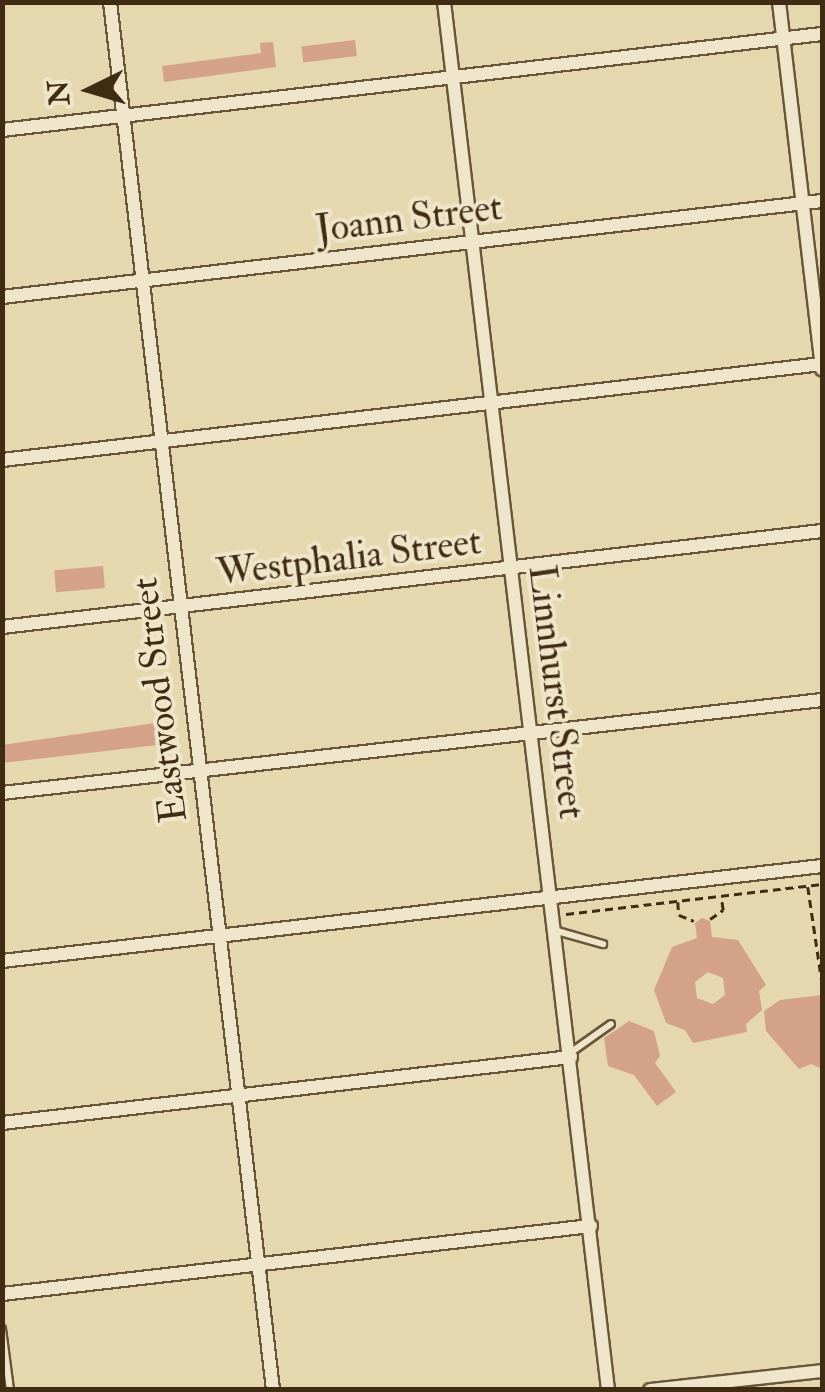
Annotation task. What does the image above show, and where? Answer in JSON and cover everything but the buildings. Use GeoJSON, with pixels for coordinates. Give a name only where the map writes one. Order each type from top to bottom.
{"type":"FeatureCollection","features":[{"type":"Feature","properties":{"kind":"street","name":"Eastwood Street"},"geometry":{"type":"LineString","coordinates":[[110,2],[273,1390]]}},
{"type":"Feature","properties":{"kind":"street","name":"Linnhurst Street"},"geometry":{"type":"LineString","coordinates":[[444,2],[608,1390]]}},
{"type":"Feature","properties":{"kind":"street"},"geometry":{"type":"LineString","coordinates":[[2,460],[822,367],[779,2]]}},
{"type":"Feature","properties":{"kind":"street"},"geometry":{"type":"LineString","coordinates":[[2,130],[822,34]]}},
{"type":"Feature","properties":{"kind":"street","name":"Joann Street"},"geometry":{"type":"LineString","coordinates":[[2,297],[822,201]]}},
{"type":"Feature","properties":{"kind":"street","name":"Westphalia Street"},"geometry":{"type":"LineString","coordinates":[[2,627],[179,610],[822,531]]}},
{"type":"Feature","properties":{"kind":"street"},"geometry":{"type":"LineString","coordinates":[[2,793],[822,700]]}},
{"type":"Feature","properties":{"kind":"street"},"geometry":{"type":"LineString","coordinates":[[2,961],[822,866]]}},
{"type":"Feature","properties":{"kind":"street"},"geometry":{"type":"LineString","coordinates":[[2,1123],[571,1055]]}},
{"type":"Feature","properties":{"kind":"street"},"geometry":{"type":"LineString","coordinates":[[2,1294],[591,1226]]}},
{"type":"Feature","properties":{"kind":"street"},"geometry":{"type":"LineString","coordinates":[[650,1390],[822,1371]]}},
{"type":"Feature","properties":{"kind":"lane"},"geometry":{"type":"LineString","coordinates":[[555,930],[603,944]]}},
{"type":"Feature","properties":{"kind":"lane"},"geometry":{"type":"LineString","coordinates":[[571,1055],[611,1024]]}},
{"type":"Feature","properties":{"kind":"lane"},"geometry":{"type":"LineString","coordinates":[[2,1329],[10,1390]]}},
{"type":"Feature","properties":{"kind":"path"},"geometry":{"type":"LineString","coordinates":[[553,913],[822,884]]}},
{"type":"Feature","properties":{"kind":"path"},"geometry":{"type":"LineString","coordinates":[[808,886],[822,982]]}},
{"type":"Feature","properties":{"kind":"path"},"geometry":{"type":"LineString","coordinates":[[710,919],[723,910],[721,896]]}},
{"type":"Feature","properties":{"kind":"path"},"geometry":{"type":"LineString","coordinates":[[678,901],[680,914],[694,921]]}},
{"type":"Feature","properties":{"kind":"path"},"geometry":{"type":"LineString","coordinates":[[812,1390],[822,1388]]}}]}
